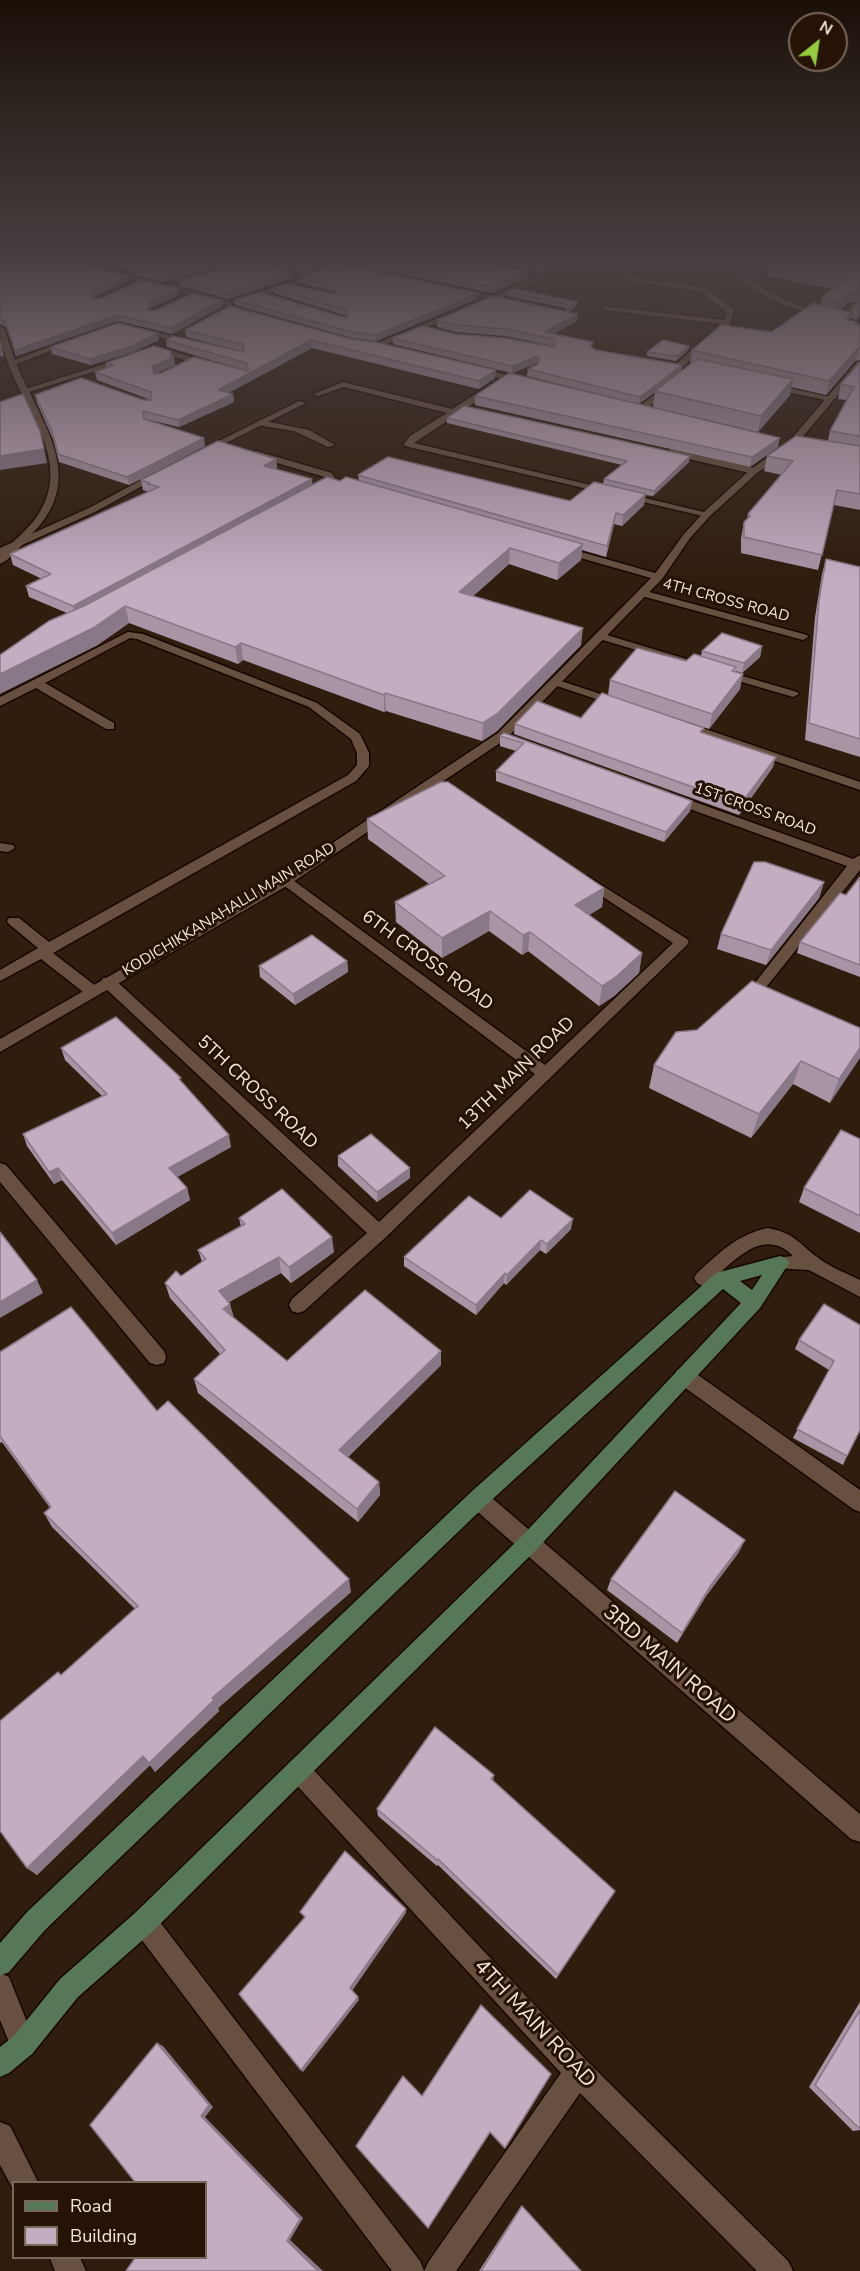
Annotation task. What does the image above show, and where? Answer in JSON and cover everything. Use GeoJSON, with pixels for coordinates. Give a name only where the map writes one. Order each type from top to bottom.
{"type":"FeatureCollection","features":[{"type":"Feature","properties":{"kind":"main road"},"geometry":{"type":"LineString","coordinates":[[0,1963],[36,1921],[712,1278],[780,1263]]}},
{"type":"Feature","properties":{"kind":"main road"},"geometry":{"type":"LineString","coordinates":[[0,2064],[23,2045],[69,1988],[144,1922],[529,1544],[754,1302],[780,1263]]}},
{"type":"Feature","properties":{"kind":"main road"},"geometry":{"type":"LineString","coordinates":[[712,1278],[754,1302]]}},
{"type":"Feature","properties":{"kind":"street"},"geometry":{"type":"LineString","coordinates":[[0,561],[44,514],[56,488],[53,451],[13,367]]}},
{"type":"Feature","properties":{"kind":"street"},"geometry":{"type":"LineString","coordinates":[[26,390],[105,367]]}},
{"type":"Feature","properties":{"kind":"street"},"geometry":{"type":"LineString","coordinates":[[464,367],[533,384]]}},
{"type":"Feature","properties":{"kind":"street"},"geometry":{"type":"LineString","coordinates":[[684,367],[693,369]]}},
{"type":"Feature","properties":{"kind":"street","name":"KODICHIKKANAHALLI MAIN ROAD"},"geometry":{"type":"LineString","coordinates":[[0,1046],[285,881],[440,785],[508,738],[555,682],[658,577],[687,536],[707,514],[754,471],[791,445],[857,367]]}},
{"type":"Feature","properties":{"kind":"street"},"geometry":{"type":"LineString","coordinates":[[526,371],[509,378],[454,412],[413,438],[408,444],[707,514]]}},
{"type":"Feature","properties":{"kind":"street"},"geometry":{"type":"LineString","coordinates":[[75,377],[85,381]]}},
{"type":"Feature","properties":{"kind":"street"},"geometry":{"type":"LineString","coordinates":[[640,410],[675,383]]}},
{"type":"Feature","properties":{"kind":"street"},"geometry":{"type":"LineString","coordinates":[[318,394],[343,384],[454,412]]}},
{"type":"Feature","properties":{"kind":"street"},"geometry":{"type":"LineString","coordinates":[[761,384],[830,399]]}},
{"type":"Feature","properties":{"kind":"street"},"geometry":{"type":"LineString","coordinates":[[198,454],[214,441],[302,403]]}},
{"type":"Feature","properties":{"kind":"street"},"geometry":{"type":"LineString","coordinates":[[463,407],[475,409]]}},
{"type":"Feature","properties":{"kind":"street"},"geometry":{"type":"LineString","coordinates":[[630,408],[656,414]]}},
{"type":"Feature","properties":{"kind":"street"},"geometry":{"type":"LineString","coordinates":[[260,423],[301,430],[320,437],[331,445]]}},
{"type":"Feature","properties":{"kind":"street"},"geometry":{"type":"LineString","coordinates":[[214,441],[229,446]]}},
{"type":"Feature","properties":{"kind":"street"},"geometry":{"type":"LineString","coordinates":[[661,450],[754,471]]}},
{"type":"Feature","properties":{"kind":"street"},"geometry":{"type":"LineString","coordinates":[[250,452],[329,476],[334,484],[345,488]]}},
{"type":"Feature","properties":{"kind":"street"},"geometry":{"type":"LineString","coordinates":[[0,552],[166,471]]}},
{"type":"Feature","properties":{"kind":"street"},"geometry":{"type":"LineString","coordinates":[[323,490],[334,484]]}},
{"type":"Feature","properties":{"kind":"street"},"geometry":{"type":"LineString","coordinates":[[0,542],[11,548]]}},
{"type":"Feature","properties":{"kind":"street"},"geometry":{"type":"LineString","coordinates":[[546,545],[658,577]]}},
{"type":"Feature","properties":{"kind":"street","name":"4TH CROSS ROAD"},"geometry":{"type":"LineString","coordinates":[[642,593],[804,637]]}},
{"type":"Feature","properties":{"kind":"street"},"geometry":{"type":"LineString","coordinates":[[0,702],[128,635],[138,636],[313,705],[356,737],[363,753],[363,766],[352,778],[0,976]]}},
{"type":"Feature","properties":{"kind":"street"},"geometry":{"type":"LineString","coordinates":[[600,636],[793,694]]}},
{"type":"Feature","properties":{"kind":"street"},"geometry":{"type":"LineString","coordinates":[[555,682],[634,709]]}},
{"type":"Feature","properties":{"kind":"street"},"geometry":{"type":"LineString","coordinates":[[37,683],[110,726]]}},
{"type":"Feature","properties":{"kind":"street"},"geometry":{"type":"LineString","coordinates":[[668,721],[860,786]]}},
{"type":"Feature","properties":{"kind":"street","name":"1ST CROSS ROAD"},"geometry":{"type":"LineString","coordinates":[[657,792],[859,863]]}},
{"type":"Feature","properties":{"kind":"street"},"geometry":{"type":"LineString","coordinates":[[770,1007],[750,998],[859,863]]}},
{"type":"Feature","properties":{"kind":"street","name":"13TH MAIN ROAD"},"geometry":{"type":"LineString","coordinates":[[298,1305],[380,1233],[682,942],[573,872]]}},
{"type":"Feature","properties":{"kind":"street","name":"6TH CROSS ROAD"},"geometry":{"type":"LineString","coordinates":[[285,881],[545,1073]]}},
{"type":"Feature","properties":{"kind":"street"},"geometry":{"type":"LineString","coordinates":[[14,921],[92,991]]}},
{"type":"Feature","properties":{"kind":"street","name":"5TH CROSS ROAD"},"geometry":{"type":"LineString","coordinates":[[108,982],[380,1233]]}},
{"type":"Feature","properties":{"kind":"street"},"geometry":{"type":"LineString","coordinates":[[0,1170],[157,1357]]}},
{"type":"Feature","properties":{"kind":"street"},"geometry":{"type":"LineString","coordinates":[[712,1278],[742,1243],[758,1236],[777,1237],[797,1246],[811,1263],[860,1289]]}},
{"type":"Feature","properties":{"kind":"street"},"geometry":{"type":"LineString","coordinates":[[780,1263],[811,1263]]}},
{"type":"Feature","properties":{"kind":"street"},"geometry":{"type":"LineString","coordinates":[[684,1376],[860,1502]]}},
{"type":"Feature","properties":{"kind":"street","name":"3RD MAIN ROAD"},"geometry":{"type":"LineString","coordinates":[[478,1499],[860,1830]]}},
{"type":"Feature","properties":{"kind":"street","name":"4TH MAIN ROAD"},"geometry":{"type":"LineString","coordinates":[[298,1770],[578,2072],[778,2271]]}},
{"type":"Feature","properties":{"kind":"street"},"geometry":{"type":"LineString","coordinates":[[144,1922],[410,2271]]}},
{"type":"Feature","properties":{"kind":"street"},"geometry":{"type":"LineString","coordinates":[[0,1986],[23,2045]]}},
{"type":"Feature","properties":{"kind":"street"},"geometry":{"type":"LineString","coordinates":[[439,2271],[578,2072]]}},
{"type":"Feature","properties":{"kind":"street"},"geometry":{"type":"LineString","coordinates":[[0,2136],[23,2181]]}},
{"type":"Feature","properties":{"kind":"building"},"geometry":{"type":"Polygon","coordinates":[[[109,367],[152,367],[154,374],[173,367],[232,367],[248,371],[247,367],[261,367],[218,390],[233,394],[178,420],[143,411],[144,419],[204,438],[127,477],[58,454],[52,431],[35,395],[81,378],[143,400],[151,400],[151,392],[95,372],[109,367]]]}},
{"type":"Feature","properties":{"kind":"building"},"geometry":{"type":"Polygon","coordinates":[[[422,367],[483,367],[496,370],[479,381],[422,367]]]}},
{"type":"Feature","properties":{"kind":"building"},"geometry":{"type":"Polygon","coordinates":[[[532,367],[679,367],[640,397],[528,369],[532,367]]]}},
{"type":"Feature","properties":{"kind":"building"},"geometry":{"type":"Polygon","coordinates":[[[687,367],[735,367],[793,379],[761,416],[655,391],[687,367]]]}},
{"type":"Feature","properties":{"kind":"building"},"geometry":{"type":"Polygon","coordinates":[[[767,367],[841,367],[829,381],[767,367]]]}},
{"type":"Feature","properties":{"kind":"building"},"geometry":{"type":"Polygon","coordinates":[[[856,367],[860,367],[860,436],[830,431],[854,387],[841,384],[856,367]]]}},
{"type":"Feature","properties":{"kind":"building"},"geometry":{"type":"Polygon","coordinates":[[[509,373],[780,438],[752,457],[475,396],[509,373]]]}},
{"type":"Feature","properties":{"kind":"building"},"geometry":{"type":"Polygon","coordinates":[[[23,394],[40,431],[44,449],[0,456],[0,402],[23,394]]]}},
{"type":"Feature","properties":{"kind":"building"},"geometry":{"type":"Polygon","coordinates":[[[464,406],[690,456],[654,491],[604,479],[627,461],[447,418],[464,406]]]}},
{"type":"Feature","properties":{"kind":"building"},"geometry":{"type":"Polygon","coordinates":[[[796,436],[860,446],[860,494],[837,490],[822,555],[744,537],[744,522],[750,516],[748,514],[793,461],[767,456],[796,436]]]}},
{"type":"Feature","properties":{"kind":"building"},"geometry":{"type":"Polygon","coordinates":[[[218,441],[276,459],[264,466],[312,479],[73,606],[26,586],[51,574],[10,554],[159,487],[141,480],[218,441]]]}},
{"type":"Feature","properties":{"kind":"building"},"geometry":{"type":"Polygon","coordinates":[[[388,457],[570,501],[594,482],[646,494],[623,515],[616,513],[607,546],[358,475],[388,457]]]}},
{"type":"Feature","properties":{"kind":"building"},"geometry":{"type":"Polygon","coordinates":[[[327,477],[340,481],[346,477],[583,544],[559,563],[510,548],[459,592],[583,628],[497,714],[483,723],[385,693],[384,695],[241,643],[235,647],[125,606],[93,628],[0,674],[0,655],[49,621],[84,606],[327,477]]]}},
{"type":"Feature","properties":{"kind":"building"},"geometry":{"type":"Polygon","coordinates":[[[826,559],[860,567],[860,739],[809,723],[819,600],[826,559]]]}},
{"type":"Feature","properties":{"kind":"building"},"geometry":{"type":"Polygon","coordinates":[[[722,633],[762,646],[744,663],[702,651],[722,633]]]}},
{"type":"Feature","properties":{"kind":"building"},"geometry":{"type":"Polygon","coordinates":[[[637,648],[686,661],[694,654],[736,667],[732,671],[743,674],[712,714],[610,680],[637,648]]]}},
{"type":"Feature","properties":{"kind":"building"},"geometry":{"type":"Polygon","coordinates":[[[602,693],[704,728],[700,732],[776,757],[741,804],[515,724],[537,701],[581,718],[602,693]]]}},
{"type":"Feature","properties":{"kind":"building"},"geometry":{"type":"Polygon","coordinates":[[[504,733],[692,801],[666,832],[496,771],[524,743],[500,736],[504,733]]]}},
{"type":"Feature","properties":{"kind":"building"},"geometry":{"type":"Polygon","coordinates":[[[441,782],[448,782],[604,888],[575,905],[642,953],[617,976],[602,986],[530,932],[523,935],[490,911],[442,938],[395,902],[445,876],[367,819],[441,782]]]}},
{"type":"Feature","properties":{"kind":"building"},"geometry":{"type":"Polygon","coordinates":[[[754,862],[765,862],[824,882],[771,950],[721,934],[754,862]]]}},
{"type":"Feature","properties":{"kind":"building"},"geometry":{"type":"Polygon","coordinates":[[[860,877],[860,965],[800,942],[840,893],[846,895],[860,877]]]}},
{"type":"Feature","properties":{"kind":"building"},"geometry":{"type":"Polygon","coordinates":[[[312,935],[347,961],[293,994],[259,966],[312,935]]]}},
{"type":"Feature","properties":{"kind":"building"},"geometry":{"type":"Polygon","coordinates":[[[752,981],[860,1028],[860,1048],[839,1079],[801,1061],[759,1114],[654,1065],[676,1032],[697,1030],[752,981]]]}},
{"type":"Feature","properties":{"kind":"building"},"geometry":{"type":"Polygon","coordinates":[[[116,1017],[181,1078],[179,1079],[229,1135],[169,1168],[187,1188],[112,1233],[58,1168],[49,1172],[23,1134],[107,1094],[61,1048],[116,1017]]]}},
{"type":"Feature","properties":{"kind":"building"},"geometry":{"type":"Polygon","coordinates":[[[841,1130],[860,1139],[860,1216],[804,1188],[841,1130]]]}},
{"type":"Feature","properties":{"kind":"building"},"geometry":{"type":"Polygon","coordinates":[[[371,1134],[410,1168],[377,1192],[338,1156],[371,1134]]]}},
{"type":"Feature","properties":{"kind":"building"},"geometry":{"type":"Polygon","coordinates":[[[282,1189],[332,1237],[289,1267],[279,1257],[219,1291],[230,1304],[223,1309],[287,1361],[365,1290],[441,1351],[339,1450],[379,1482],[357,1509],[194,1379],[225,1350],[165,1283],[176,1271],[181,1276],[206,1259],[198,1250],[245,1224],[239,1218],[282,1189]]]}},
{"type":"Feature","properties":{"kind":"building"},"geometry":{"type":"Polygon","coordinates":[[[530,1190],[573,1219],[547,1244],[541,1240],[507,1275],[505,1273],[476,1305],[404,1257],[469,1196],[501,1218],[530,1190]]]}},
{"type":"Feature","properties":{"kind":"building"},"geometry":{"type":"Polygon","coordinates":[[[0,1232],[37,1280],[0,1302],[0,1232]]]}},
{"type":"Feature","properties":{"kind":"building"},"geometry":{"type":"Polygon","coordinates":[[[824,1304],[860,1325],[860,1430],[847,1456],[797,1429],[834,1361],[799,1340],[824,1304]]]}},
{"type":"Feature","properties":{"kind":"building"},"geometry":{"type":"Polygon","coordinates":[[[71,1307],[157,1411],[168,1401],[349,1579],[212,1698],[214,1700],[149,1763],[143,1756],[27,1868],[0,1831],[0,1721],[58,1672],[61,1675],[138,1606],[44,1513],[51,1507],[0,1436],[0,1352],[71,1307]]]}},
{"type":"Feature","properties":{"kind":"building"},"geometry":{"type":"Polygon","coordinates":[[[675,1491],[745,1540],[711,1585],[682,1633],[611,1579],[675,1491]]]}},
{"type":"Feature","properties":{"kind":"building"},"geometry":{"type":"Polygon","coordinates":[[[435,1727],[494,1775],[491,1779],[615,1891],[558,1975],[438,1859],[377,1809],[435,1727]]]}},
{"type":"Feature","properties":{"kind":"building"},"geometry":{"type":"Polygon","coordinates":[[[345,1851],[406,1909],[350,1988],[358,1997],[301,2070],[239,1994],[305,1917],[300,1912],[345,1851]]]}},
{"type":"Feature","properties":{"kind":"building"},"geometry":{"type":"Polygon","coordinates":[[[481,2005],[551,2074],[505,2148],[490,2132],[428,2228],[356,2146],[403,2076],[422,2096],[481,2005]]]}},
{"type":"Feature","properties":{"kind":"building"},"geometry":{"type":"Polygon","coordinates":[[[860,2010],[860,2129],[815,2085],[860,2010]]]}},
{"type":"Feature","properties":{"kind":"building"},"geometry":{"type":"Polygon","coordinates":[[[157,2043],[209,2105],[201,2116],[300,2219],[287,2241],[318,2271],[126,2271],[134,2259],[207,2259],[207,2181],[134,2181],[90,2125],[157,2043]]]}},
{"type":"Feature","properties":{"kind":"building"},"geometry":{"type":"Polygon","coordinates":[[[522,2206],[581,2271],[481,2271],[522,2206]]]}}]}
